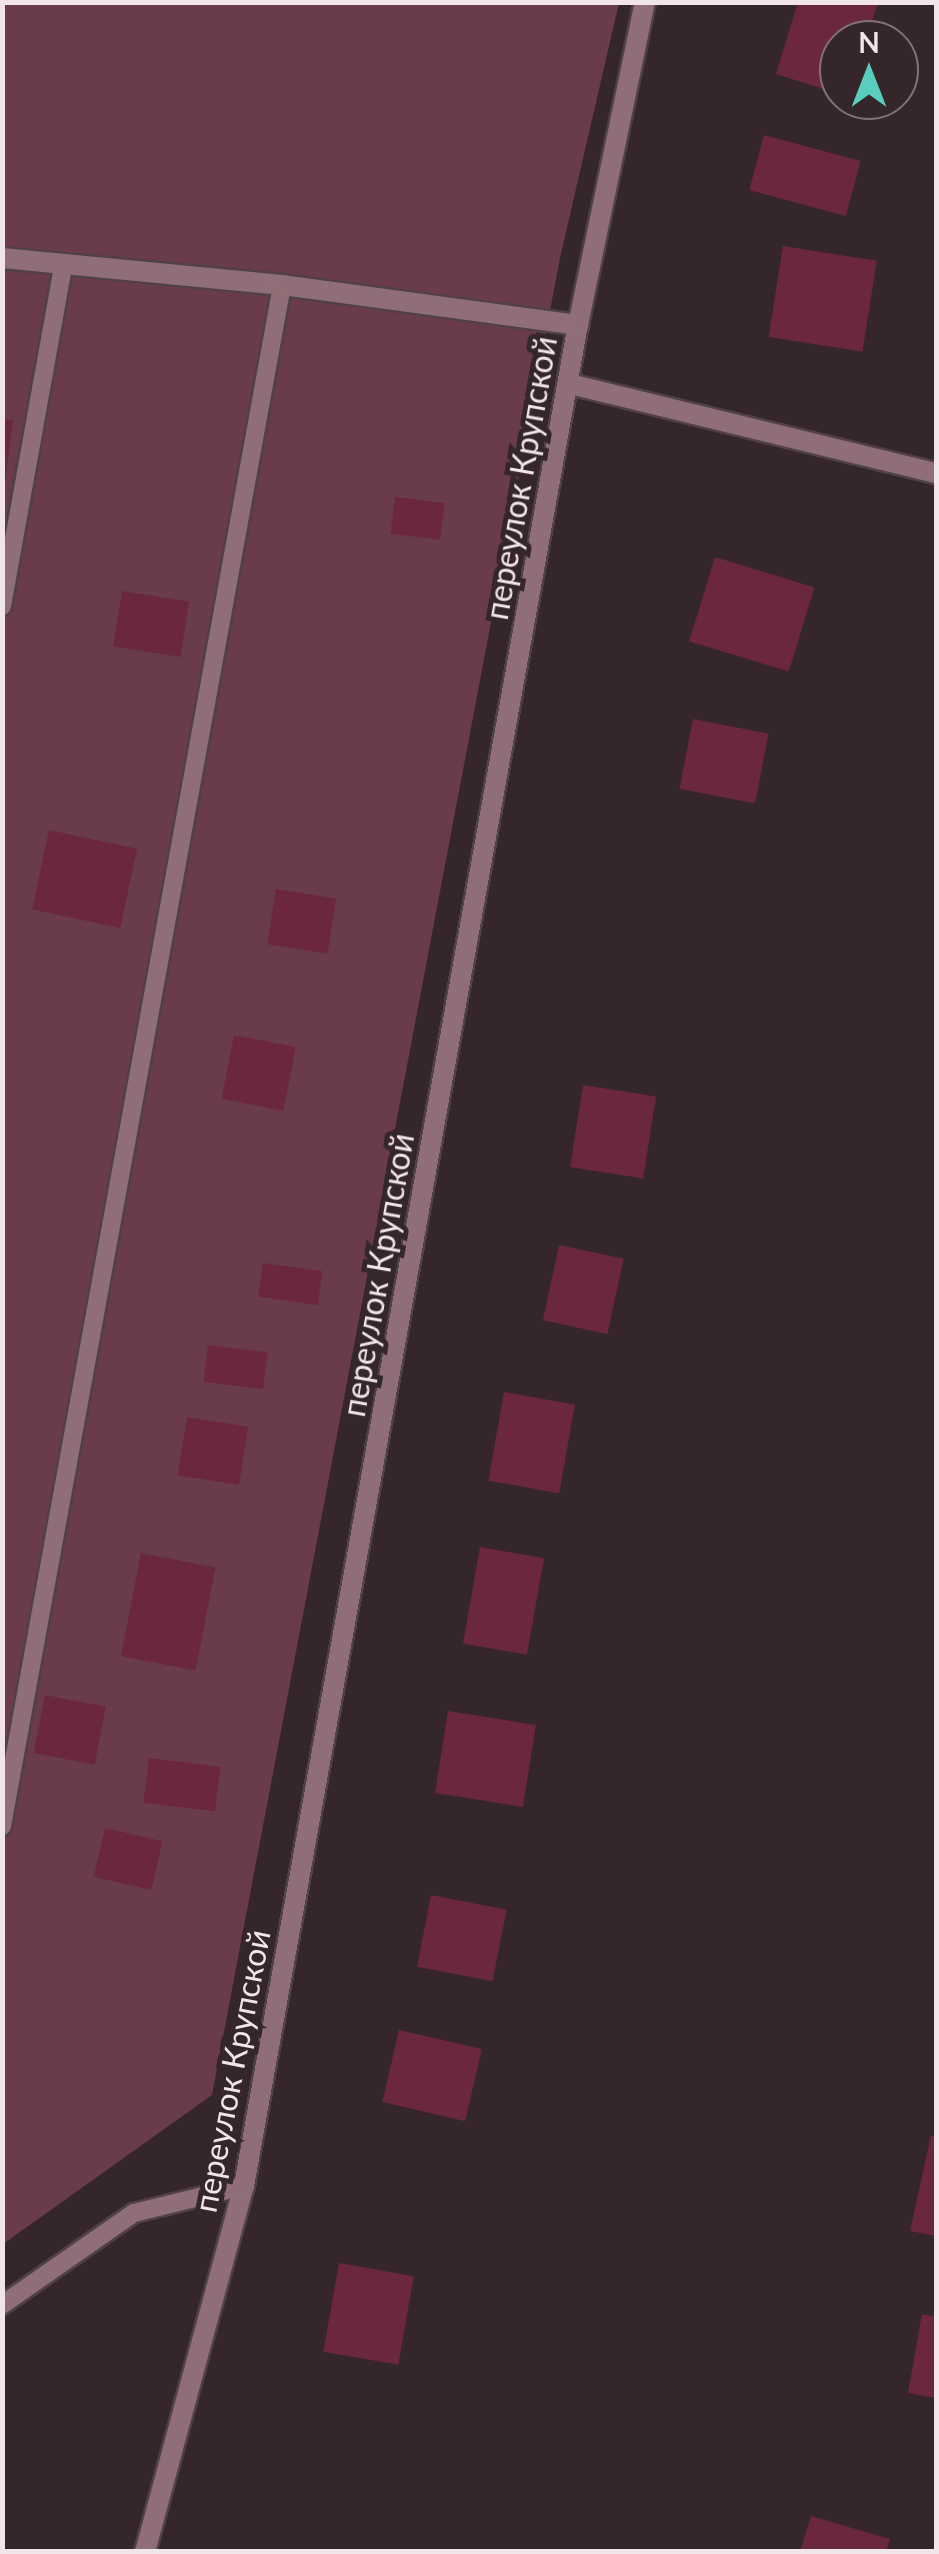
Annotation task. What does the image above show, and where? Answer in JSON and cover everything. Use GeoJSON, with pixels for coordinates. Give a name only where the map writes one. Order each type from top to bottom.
{"type":"FeatureCollection","features":[{"type":"Feature","properties":{"kind":"street","name":"переулок Крупской"},"geometry":{"type":"LineString","coordinates":[[145,2552],[244,2186],[578,325],[645,2]]}},
{"type":"Feature","properties":{"kind":"street"},"geometry":{"type":"LineString","coordinates":[[2,258],[282,285],[578,325]]}},
{"type":"Feature","properties":{"kind":"street"},"geometry":{"type":"LineString","coordinates":[[570,384],[936,473]]}},
{"type":"Feature","properties":{"kind":"lane"},"geometry":{"type":"LineString","coordinates":[[2,606],[63,266]]}},
{"type":"Feature","properties":{"kind":"lane"},"geometry":{"type":"LineString","coordinates":[[2,1826],[282,285]]}},
{"type":"Feature","properties":{"kind":"lane"},"geometry":{"type":"LineString","coordinates":[[2,2305],[134,2213],[244,2186]]}},
{"type":"Feature","properties":{"kind":"shaded area"},"geometry":{"type":"Polygon","coordinates":[[[3,3],[619,3],[560,258],[212,2095],[3,2244],[3,3]]]}},
{"type":"Feature","properties":{"kind":"building"},"geometry":{"type":"Polygon","coordinates":[[[798,2],[878,2],[872,20],[819,20],[819,88],[776,74],[798,2]]]}},
{"type":"Feature","properties":{"kind":"building"},"geometry":{"type":"Polygon","coordinates":[[[764,135],[861,161],[846,216],[749,190],[764,135]]]}},
{"type":"Feature","properties":{"kind":"building"},"geometry":{"type":"Polygon","coordinates":[[[783,246],[877,261],[862,352],[769,337],[783,246]]]}},
{"type":"Feature","properties":{"kind":"building"},"geometry":{"type":"Polygon","coordinates":[[[2,419],[13,420],[5,483],[2,483],[2,419]]]}},
{"type":"Feature","properties":{"kind":"building"},"geometry":{"type":"Polygon","coordinates":[[[395,497],[445,503],[440,540],[390,534],[395,497]]]}},
{"type":"Feature","properties":{"kind":"building"},"geometry":{"type":"Polygon","coordinates":[[[715,557],[814,587],[789,672],[689,641],[715,557]]]}},
{"type":"Feature","properties":{"kind":"building"},"geometry":{"type":"Polygon","coordinates":[[[122,591],[189,602],[180,657],[113,646],[122,591]]]}},
{"type":"Feature","properties":{"kind":"building"},"geometry":{"type":"Polygon","coordinates":[[[693,719],[769,734],[755,803],[679,789],[693,719]]]}},
{"type":"Feature","properties":{"kind":"building"},"geometry":{"type":"Polygon","coordinates":[[[49,830],[137,849],[120,928],[32,909],[49,830]]]}},
{"type":"Feature","properties":{"kind":"building"},"geometry":{"type":"Polygon","coordinates":[[[276,889],[336,899],[327,954],[267,944],[276,889]]]}},
{"type":"Feature","properties":{"kind":"building"},"geometry":{"type":"Polygon","coordinates":[[[234,1035],[296,1047],[283,1111],[222,1099],[234,1035]]]}},
{"type":"Feature","properties":{"kind":"building"},"geometry":{"type":"Polygon","coordinates":[[[583,1085],[656,1097],[643,1179],[570,1167],[583,1085]]]}},
{"type":"Feature","properties":{"kind":"building"},"geometry":{"type":"Polygon","coordinates":[[[559,1245],[624,1259],[608,1334],[543,1320],[559,1245]]]}},
{"type":"Feature","properties":{"kind":"building"},"geometry":{"type":"Polygon","coordinates":[[[263,1263],[322,1271],[318,1305],[258,1297],[263,1263]]]}},
{"type":"Feature","properties":{"kind":"building"},"geometry":{"type":"Polygon","coordinates":[[[208,1345],[268,1352],[263,1389],[203,1382],[208,1345]]]}},
{"type":"Feature","properties":{"kind":"building"},"geometry":{"type":"Polygon","coordinates":[[[504,1392],[575,1405],[559,1493],[488,1481],[504,1392]]]}},
{"type":"Feature","properties":{"kind":"building"},"geometry":{"type":"Polygon","coordinates":[[[187,1417],[248,1427],[239,1485],[178,1475],[187,1417]]]}},
{"type":"Feature","properties":{"kind":"building"},"geometry":{"type":"Polygon","coordinates":[[[480,1547],[544,1558],[527,1655],[463,1644],[480,1547]]]}},
{"type":"Feature","properties":{"kind":"building"},"geometry":{"type":"Polygon","coordinates":[[[141,1553],[216,1568],[196,1671],[121,1656],[141,1553]]]}},
{"type":"Feature","properties":{"kind":"building"},"geometry":{"type":"Polygon","coordinates":[[[45,1695],[106,1707],[95,1765],[34,1753],[45,1695]]]}},
{"type":"Feature","properties":{"kind":"building"},"geometry":{"type":"Polygon","coordinates":[[[448,1711],[536,1725],[523,1807],[435,1793],[448,1711]]]}},
{"type":"Feature","properties":{"kind":"building"},"geometry":{"type":"Polygon","coordinates":[[[149,1758],[220,1767],[215,1811],[144,1803],[149,1758]]]}},
{"type":"Feature","properties":{"kind":"building"},"geometry":{"type":"Polygon","coordinates":[[[105,1828],[162,1841],[151,1890],[94,1877],[105,1828]]]}},
{"type":"Feature","properties":{"kind":"building"},"geometry":{"type":"Polygon","coordinates":[[[431,1895],[507,1910],[493,1981],[417,1967],[431,1895]]]}},
{"type":"Feature","properties":{"kind":"building"},"geometry":{"type":"Polygon","coordinates":[[[399,2030],[482,2049],[465,2121],[382,2102],[399,2030]]]}},
{"type":"Feature","properties":{"kind":"building"},"geometry":{"type":"Polygon","coordinates":[[[931,2135],[936,2137],[936,2236],[910,2231],[931,2135]]]}},
{"type":"Feature","properties":{"kind":"building"},"geometry":{"type":"Polygon","coordinates":[[[339,2263],[414,2276],[398,2365],[323,2352],[339,2263]]]}},
{"type":"Feature","properties":{"kind":"building"},"geometry":{"type":"Polygon","coordinates":[[[922,2314],[936,2317],[936,2398],[908,2393],[922,2314]]]}},
{"type":"Feature","properties":{"kind":"building"},"geometry":{"type":"Polygon","coordinates":[[[811,2516],[890,2539],[886,2552],[800,2552],[811,2516]]]}}]}
